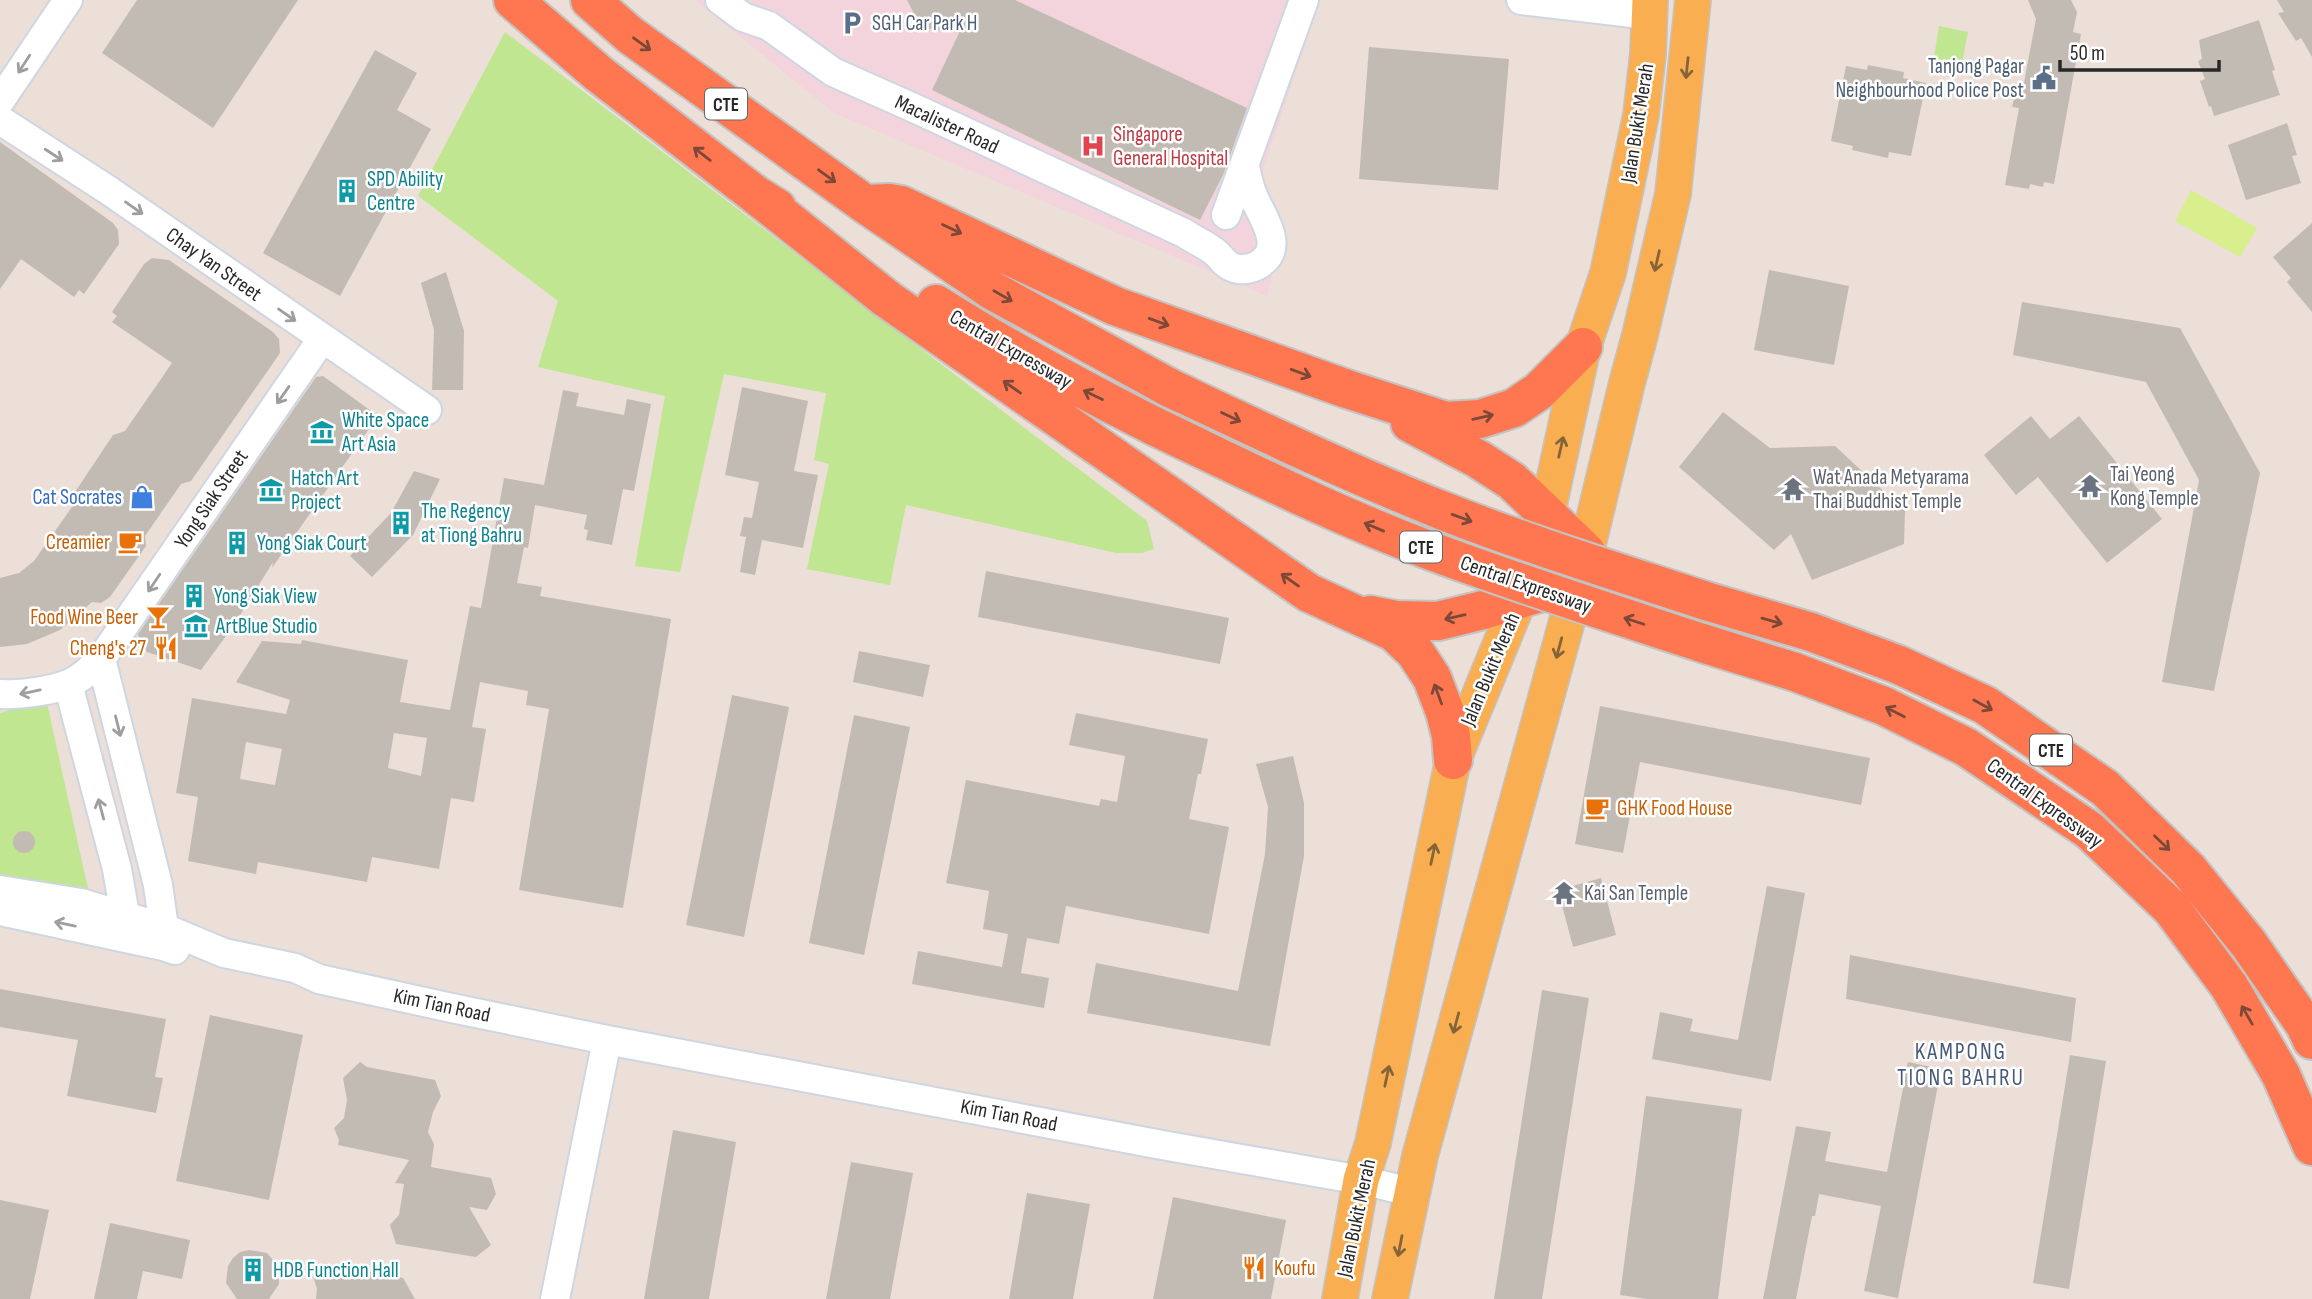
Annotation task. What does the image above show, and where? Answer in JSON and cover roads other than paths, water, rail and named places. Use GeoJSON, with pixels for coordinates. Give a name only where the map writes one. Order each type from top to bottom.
{"type":"FeatureCollection","features":[{"type":"Feature","properties":{"kind":"highway","name":"Central Expressway"},"geometry":{"type":"LineString","coordinates":[[513,0],[599,75],[756,195],[986,335],[1080,388],[1288,490],[1424,549],[1556,596],[1795,672],[1884,706],[1966,747],[2089,830],[2171,908],[2230,986],[2281,1074],[2312,1146]]}},
{"type":"Feature","properties":{"kind":"highway","name":"Central Expressway"},"geometry":{"type":"LineString","coordinates":[[590,0],[630,35],[865,204],[993,291],[1170,388],[1306,452],[1442,510],[1569,556],[1811,632],[1899,665],[1985,705],[2105,788],[2188,869],[2248,943],[2308,1033]]}},
{"type":"Feature","properties":{"kind":"highway"},"geometry":{"type":"LineString","coordinates":[[756,195],[887,299],[1309,593],[1394,632],[1415,652],[1432,678],[1445,712],[1453,760]]}},
{"type":"Feature","properties":{"kind":"highway"},"geometry":{"type":"LineString","coordinates":[[865,204],[901,205],[1115,306],[1347,389],[1446,421],[1480,419],[1514,408],[1539,391],[1583,347]]}},
{"type":"Feature","properties":{"kind":"highway"},"geometry":{"type":"LineString","coordinates":[[1347,389],[1478,459],[1511,481],[1547,514],[1582,567],[1520,597],[1438,621],[1396,620],[1350,612]]}},
{"type":"Feature","properties":{"kind":"main road","name":"Jalan Bukit Merah"},"geometry":{"type":"LineString","coordinates":[[1390,1299],[1411,1192],[1582,567],[1673,194],[1693,0]]}},
{"type":"Feature","properties":{"kind":"main road","name":"Jalan Bukit Merah"},"geometry":{"type":"LineString","coordinates":[[1340,1299],[1361,1180],[1378,1118],[1453,760],[1520,597],[1547,514],[1583,347],[1608,273],[1641,116],[1650,11]]}},
{"type":"Feature","properties":{"kind":"street"},"geometry":{"type":"LineString","coordinates":[[0,101],[68,0]]}},
{"type":"Feature","properties":{"kind":"street","name":"Macalister Road"},"geometry":{"type":"LineString","coordinates":[[720,0],[743,17],[769,26],[833,72],[1184,233],[1216,253],[1231,267],[1241,270],[1263,262],[1272,244],[1272,233],[1252,193],[1245,167]]}},
{"type":"Feature","properties":{"kind":"street"},"geometry":{"type":"LineString","coordinates":[[1216,253],[1214,233],[1245,167],[1276,71],[1304,0]]}},
{"type":"Feature","properties":{"kind":"street"},"geometry":{"type":"LineString","coordinates":[[1521,0],[1641,16],[1650,11]]}},
{"type":"Feature","properties":{"kind":"street","name":"Chay Yan Street"},"geometry":{"type":"LineString","coordinates":[[0,120],[108,190],[322,339],[389,382],[427,411]]}},
{"type":"Feature","properties":{"kind":"street"},"geometry":{"type":"LineString","coordinates":[[1184,233],[1203,231],[1222,219],[1245,211],[1264,219]]}},
{"type":"Feature","properties":{"kind":"street","name":"Yong Siak Street"},"geometry":{"type":"LineString","coordinates":[[68,684],[87,673],[101,659],[322,339]]}},
{"type":"Feature","properties":{"kind":"street"},"geometry":{"type":"LineString","coordinates":[[101,659],[158,885],[164,937]]}},
{"type":"Feature","properties":{"kind":"street"},"geometry":{"type":"LineString","coordinates":[[0,694],[14,695],[68,684],[117,869],[127,926]]}},
{"type":"Feature","properties":{"kind":"street"},"geometry":{"type":"LineString","coordinates":[[81,903],[100,894],[109,885],[117,869]]}},
{"type":"Feature","properties":{"kind":"street","name":"Kim Tian Road"},"geometry":{"type":"LineString","coordinates":[[0,890],[81,903],[127,926]]}},
{"type":"Feature","properties":{"kind":"street","name":"Kim Tian Road"},"geometry":{"type":"LineString","coordinates":[[0,911],[127,926],[164,937],[201,961],[293,982],[318,979],[607,1040],[1361,1180],[1411,1192]]}},
{"type":"Feature","properties":{"kind":"street"},"geometry":{"type":"LineString","coordinates":[[555,1299],[607,1040]]}},
{"type":"Feature","properties":{"kind":"place","name":"SGH Car Park H"},"geometry":{"type":"Point","coordinates":[852,23]}},
{"type":"Feature","properties":{"kind":"place","name":"Tanjong Pagar Neighbourhood Police Post"},"geometry":{"type":"Point","coordinates":[2044,78]}},
{"type":"Feature","properties":{"kind":"place","name":"Singapore General Hospital"},"geometry":{"type":"Point","coordinates":[1093,146]}},
{"type":"Feature","properties":{"kind":"place","name":"SPD Ability Centre"},"geometry":{"type":"Point","coordinates":[347,191]}},
{"type":"Feature","properties":{"kind":"place","name":"White Space Art Asia"},"geometry":{"type":"Point","coordinates":[322,432]}},
{"type":"Feature","properties":{"kind":"place","name":"Tai Yeong Kong Temple"},"geometry":{"type":"Point","coordinates":[2090,486]}},
{"type":"Feature","properties":{"kind":"place","name":"Wat Anada Metyarama Thai Buddhist Temple"},"geometry":{"type":"Point","coordinates":[1793,489]}},
{"type":"Feature","properties":{"kind":"place","name":"Hatch Art Project"},"geometry":{"type":"Point","coordinates":[271,490]}},
{"type":"Feature","properties":{"kind":"place","name":"Cat Socrates"},"geometry":{"type":"Point","coordinates":[142,497]}},
{"type":"Feature","properties":{"kind":"place","name":"The Regency at Tiong Bahru"},"geometry":{"type":"Point","coordinates":[401,523]}},
{"type":"Feature","properties":{"kind":"place","name":"Creamier"},"geometry":{"type":"Point","coordinates":[130,542]}},
{"type":"Feature","properties":{"kind":"place","name":"Yong Siak Court"},"geometry":{"type":"Point","coordinates":[237,543]}},
{"type":"Feature","properties":{"kind":"place","name":"Yong Siak View"},"geometry":{"type":"Point","coordinates":[194,596]}},
{"type":"Feature","properties":{"kind":"place","name":"Food Wine Beer"},"geometry":{"type":"Point","coordinates":[158,617]}},
{"type":"Feature","properties":{"kind":"place","name":"ArtBlue Studio"},"geometry":{"type":"Point","coordinates":[196,626]}},
{"type":"Feature","properties":{"kind":"place","name":"Cheng's 27"},"geometry":{"type":"Point","coordinates":[166,648]}},
{"type":"Feature","properties":{"kind":"place","name":"GHK Food House"},"geometry":{"type":"Point","coordinates":[1597,808]}},
{"type":"Feature","properties":{"kind":"place","name":"Kai San Temple"},"geometry":{"type":"Point","coordinates":[1564,893]}},
{"type":"Feature","properties":{"kind":"place","name":"Koufu"},"geometry":{"type":"Point","coordinates":[1254,1268]}},
{"type":"Feature","properties":{"kind":"place","name":"HDB Function Hall"},"geometry":{"type":"Point","coordinates":[253,1270]}},
{"type":"Feature","properties":{"kind":"district","name":"KAMPONG TIONG BAHRU"},"geometry":{"type":"Point","coordinates":[1961,1064]}}]}
